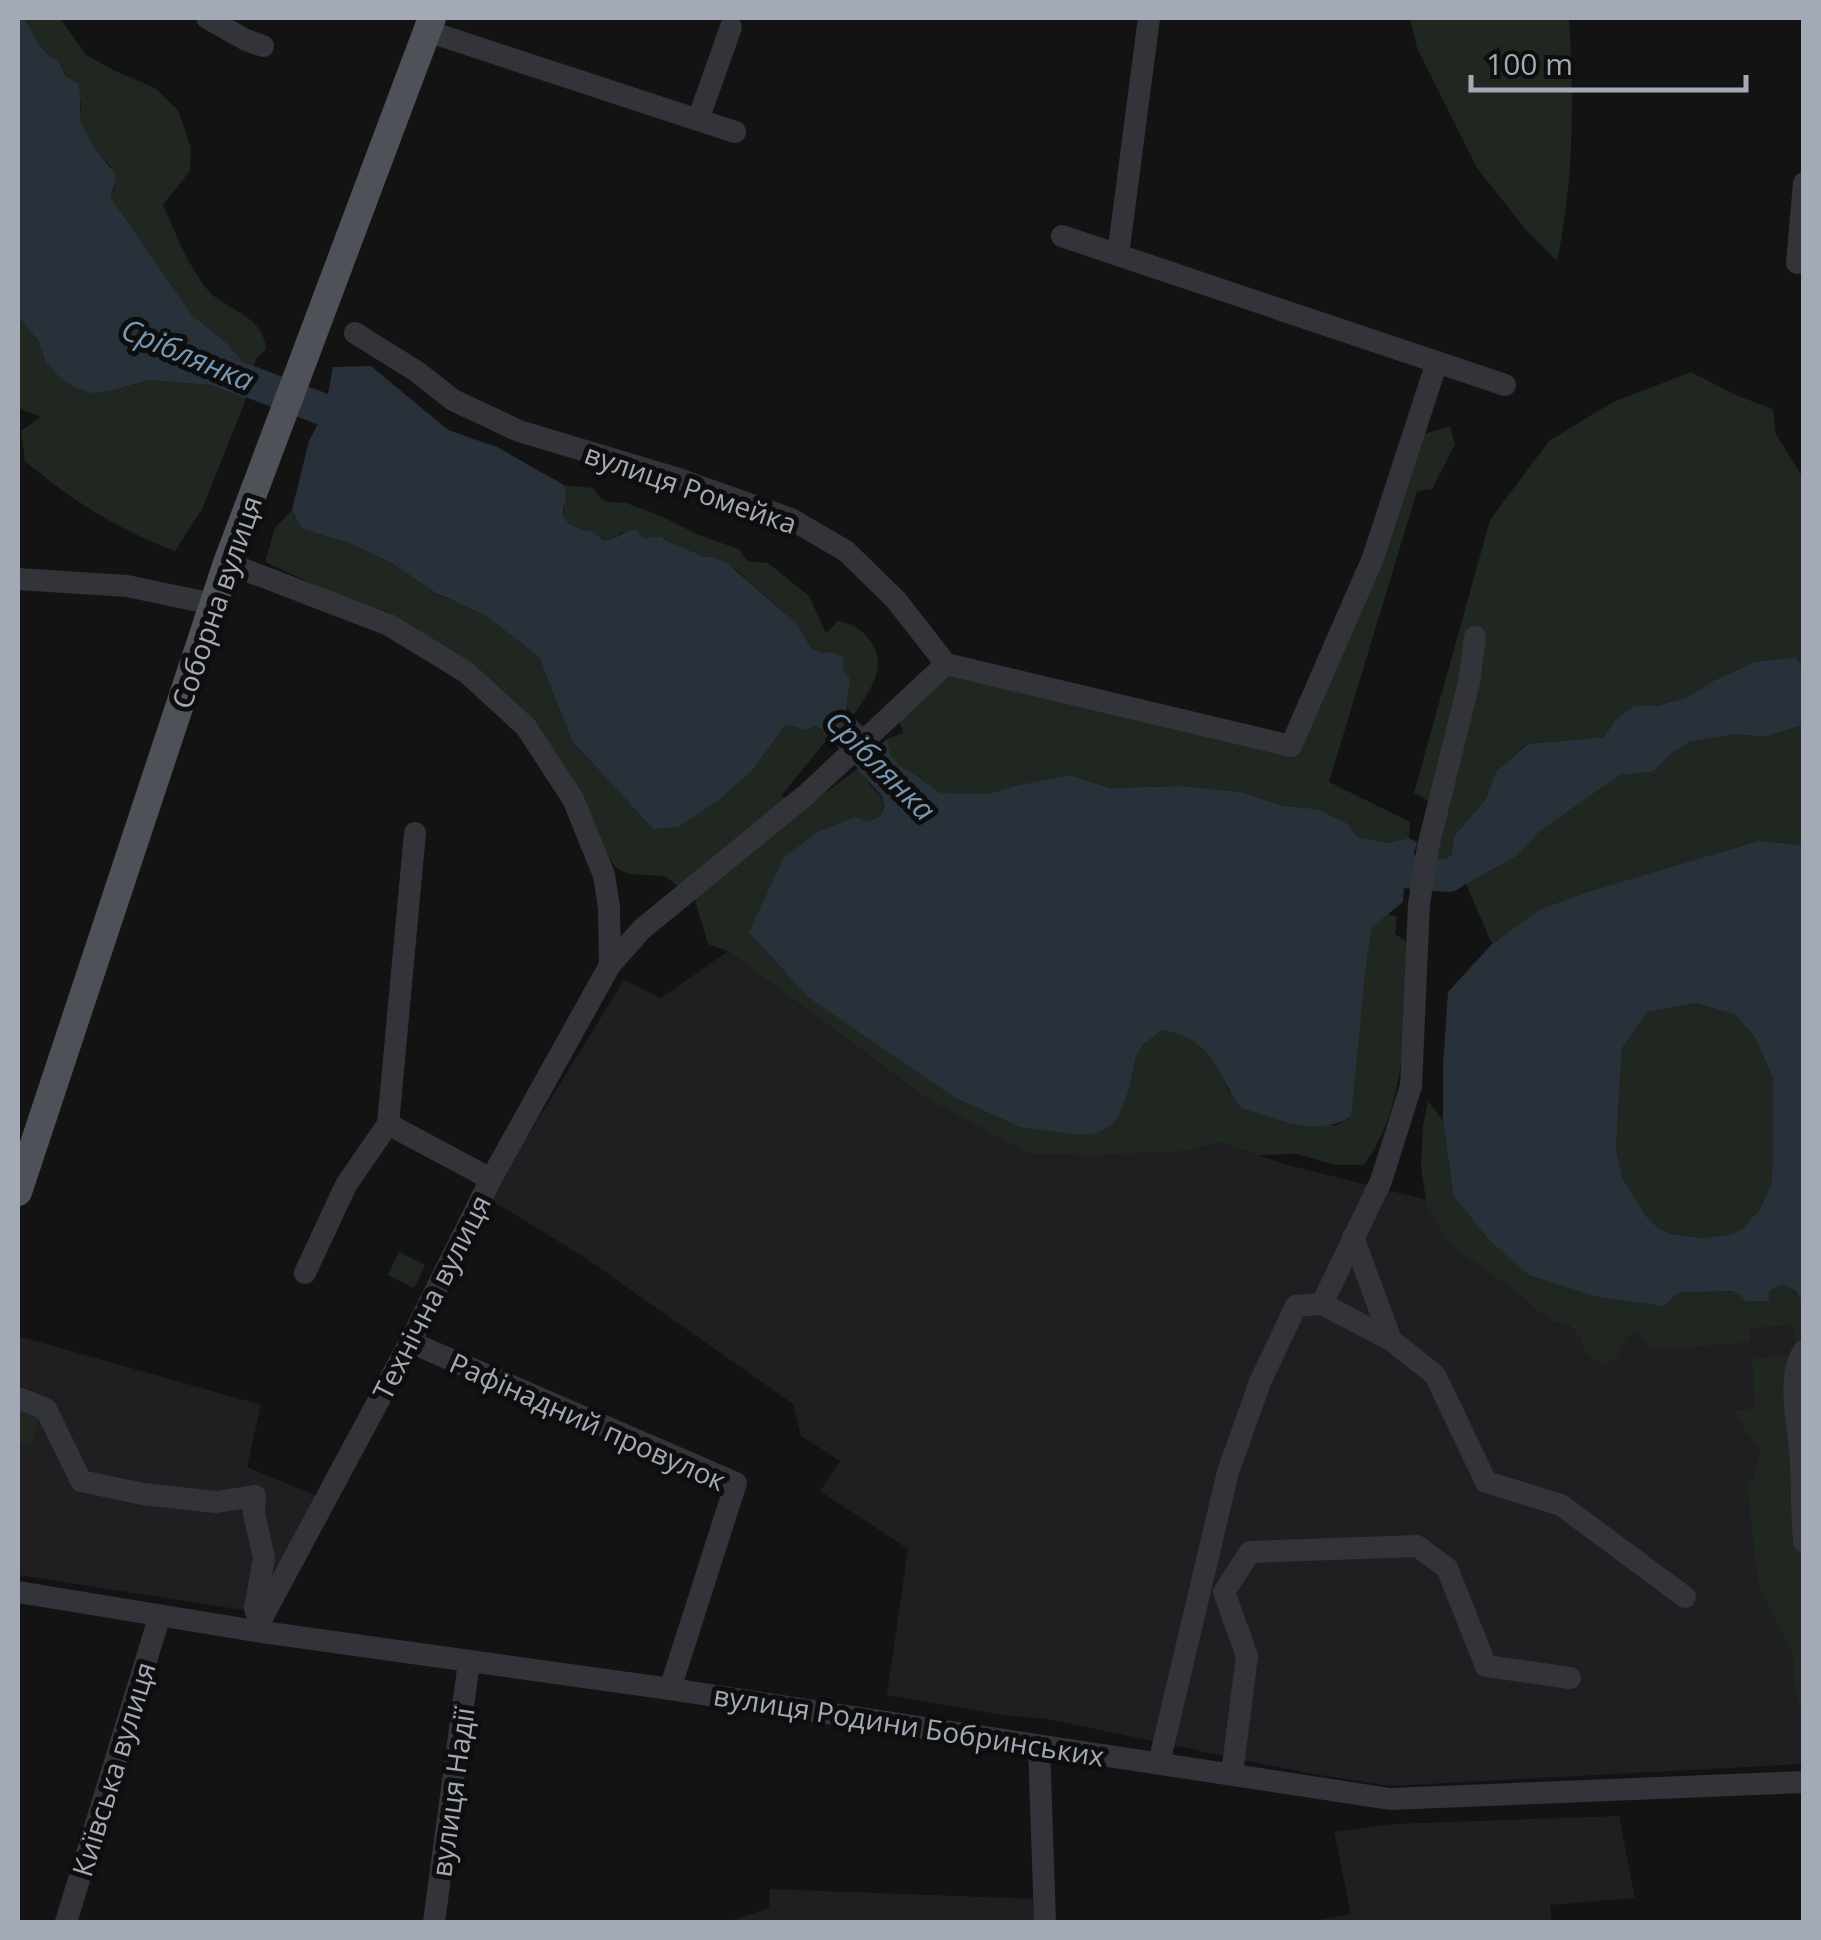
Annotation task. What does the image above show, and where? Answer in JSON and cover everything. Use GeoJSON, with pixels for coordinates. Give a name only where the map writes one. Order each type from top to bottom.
{"type":"FeatureCollection","features":[{"type":"Feature","properties":{"kind":"main road","name":"Соборна вулиця"},"geometry":{"type":"LineString","coordinates":[[18,1192],[227,564],[429,24]]}},
{"type":"Feature","properties":{"kind":"street"},"geometry":{"type":"LineString","coordinates":[[207,18],[263,46]]}},
{"type":"Feature","properties":{"kind":"street"},"geometry":{"type":"LineString","coordinates":[[1118,255],[1149,18]]}},
{"type":"Feature","properties":{"kind":"street"},"geometry":{"type":"LineString","coordinates":[[429,24],[735,132]]}},
{"type":"Feature","properties":{"kind":"street"},"geometry":{"type":"LineString","coordinates":[[698,120],[732,26]]}},
{"type":"Feature","properties":{"kind":"street"},"geometry":{"type":"LineString","coordinates":[[1797,263],[1804,183]]}},
{"type":"Feature","properties":{"kind":"street"},"geometry":{"type":"LineString","coordinates":[[1062,236],[1506,385]]}},
{"type":"Feature","properties":{"kind":"street","name":"вулиця Ромейка"},"geometry":{"type":"LineString","coordinates":[[355,333],[416,371],[453,400],[519,431],[679,478],[791,519],[846,550],[896,600],[946,664]]}},
{"type":"Feature","properties":{"kind":"street"},"geometry":{"type":"LineString","coordinates":[[946,664],[1291,746],[1374,558],[1437,362]]}},
{"type":"Feature","properties":{"kind":"street","name":"Технічна вулиця"},"geometry":{"type":"LineString","coordinates":[[227,564],[389,625],[466,672],[526,727],[572,799],[604,875],[610,908],[610,966]]}},
{"type":"Feature","properties":{"kind":"street"},"geometry":{"type":"LineString","coordinates":[[18,579],[128,586],[213,604]]}},
{"type":"Feature","properties":{"kind":"street"},"geometry":{"type":"LineString","coordinates":[[1322,1304],[1381,1181],[1411,1086],[1419,904],[1428,847],[1469,682],[1474,637]]}},
{"type":"Feature","properties":{"kind":"street","name":"Технічна вулиця"},"geometry":{"type":"LineString","coordinates":[[259,1623],[410,1342],[491,1179],[610,966],[642,929],[807,794],[946,664]]}},
{"type":"Feature","properties":{"kind":"street"},"geometry":{"type":"LineString","coordinates":[[305,1273],[346,1186],[388,1124],[415,832]]}},
{"type":"Feature","properties":{"kind":"street"},"geometry":{"type":"LineString","coordinates":[[388,1124],[491,1179]]}},
{"type":"Feature","properties":{"kind":"street"},"geometry":{"type":"LineString","coordinates":[[1354,1238],[1391,1340]]}},
{"type":"Feature","properties":{"kind":"street"},"geometry":{"type":"LineString","coordinates":[[1159,1763],[1228,1472],[1260,1382],[1296,1306],[1322,1304],[1391,1340],[1435,1375],[1486,1482],[1562,1506],[1686,1597]]}},
{"type":"Feature","properties":{"kind":"street","name":"Рафінадний провулок"},"geometry":{"type":"LineString","coordinates":[[410,1342],[736,1483],[670,1689]]}},
{"type":"Feature","properties":{"kind":"street"},"geometry":{"type":"LineString","coordinates":[[1804,1351],[1798,1358],[1794,1400],[1804,1542]]}},
{"type":"Feature","properties":{"kind":"street"},"geometry":{"type":"LineString","coordinates":[[18,1398],[46,1409],[81,1481],[143,1494],[216,1502],[254,1496],[264,1558],[254,1608],[259,1623]]}},
{"type":"Feature","properties":{"kind":"street"},"geometry":{"type":"LineString","coordinates":[[1232,1774],[1246,1656],[1224,1592],[1250,1552],[1417,1546],[1447,1568],[1486,1666],[1570,1678]]}},
{"type":"Feature","properties":{"kind":"street","name":"вулиця Родини Бобринських"},"geometry":{"type":"LineString","coordinates":[[18,1592],[160,1615],[259,1623],[470,1662],[1390,1799],[1804,1782]]}},
{"type":"Feature","properties":{"kind":"street","name":"Київська вулиця"},"geometry":{"type":"LineString","coordinates":[[66,1922],[160,1615]]}},
{"type":"Feature","properties":{"kind":"street","name":"вулиця Надії"},"geometry":{"type":"LineString","coordinates":[[434,1922],[470,1662]]}},
{"type":"Feature","properties":{"kind":"street"},"geometry":{"type":"LineString","coordinates":[[1038,1746],[1045,1922]]}},
{"type":"Feature","properties":{"kind":"shaded area"},"geometry":{"type":"Polygon","coordinates":[[[24,18],[60,18],[86,55],[155,88],[178,110],[191,148],[190,171],[163,205],[207,289],[258,327],[266,349],[251,372],[228,344],[192,315],[111,198],[111,167],[81,123],[81,103],[59,61],[39,44],[24,18]]]}},
{"type":"Feature","properties":{"kind":"shaded area"},"geometry":{"type":"Polygon","coordinates":[[[1410,18],[1569,18],[1571,140],[1567,201],[1557,261],[1526,230],[1477,168],[1417,48],[1410,18]]]}},
{"type":"Feature","properties":{"kind":"shaded area"},"geometry":{"type":"Polygon","coordinates":[[[18,316],[60,378],[91,392],[111,391],[149,380],[211,385],[246,399],[202,509],[175,551],[96,513],[25,461],[21,431],[41,417],[18,406],[18,316]]]}},
{"type":"Feature","properties":{"kind":"shaded area"},"geometry":{"type":"Polygon","coordinates":[[[1691,372],[1773,409],[1776,434],[1803,478],[1803,668],[1796,657],[1754,662],[1688,697],[1657,706],[1634,706],[1615,720],[1604,737],[1527,744],[1496,771],[1486,799],[1454,836],[1451,859],[1442,868],[1431,856],[1445,810],[1414,793],[1490,520],[1549,441],[1611,403],[1691,372]]]}},
{"type":"Feature","properties":{"kind":"shaded area"},"geometry":{"type":"Polygon","coordinates":[[[1450,426],[1455,444],[1432,489],[1417,491],[1329,782],[1410,822],[1409,838],[1387,843],[1358,837],[1347,823],[1317,809],[1284,806],[1241,792],[1182,786],[1110,788],[1070,775],[987,794],[941,793],[893,764],[887,739],[903,733],[897,716],[948,671],[1296,756],[1424,434],[1450,426]]]}},
{"type":"Feature","properties":{"kind":"shaded area"},"geometry":{"type":"Polygon","coordinates":[[[564,485],[593,488],[608,502],[626,503],[661,516],[739,549],[747,561],[768,563],[809,596],[826,633],[838,621],[861,630],[876,651],[878,661],[870,689],[854,715],[846,707],[830,652],[811,648],[797,624],[735,569],[661,536],[643,538],[622,532],[608,540],[574,526],[564,513],[564,485]]]}},
{"type":"Feature","properties":{"kind":"shaded area"},"geometry":{"type":"Polygon","coordinates":[[[292,510],[302,529],[349,543],[390,562],[439,595],[486,616],[539,657],[572,741],[653,829],[753,770],[785,725],[807,730],[815,726],[825,728],[830,736],[781,796],[808,806],[857,769],[883,804],[881,816],[867,822],[1119,1116],[1136,1057],[1162,1029],[1196,1042],[1218,1068],[1229,1091],[1334,1126],[1350,1118],[1372,926],[1388,914],[1397,917],[1395,934],[1407,942],[1402,1058],[1390,1114],[1379,1140],[1364,1165],[1335,1165],[1297,1154],[1259,1155],[1218,1142],[1196,1150],[1030,1154],[926,1098],[728,951],[708,944],[694,897],[664,876],[628,874],[615,867],[518,707],[386,611],[343,598],[265,562],[275,528],[292,510]]]}},
{"type":"Feature","properties":{"kind":"shaded area"},"geometry":{"type":"Polygon","coordinates":[[[1803,725],[1803,845],[1758,841],[1539,910],[1492,944],[1466,884],[1517,856],[1540,831],[1620,775],[1653,772],[1689,742],[1735,734],[1764,737],[1803,725]]]}},
{"type":"Feature","properties":{"kind":"shaded area"},"geometry":{"type":"Polygon","coordinates":[[[728,951],[926,1098],[1196,1150],[1218,1142],[1288,1165],[1435,1202],[1803,1319],[1803,1764],[1390,1786],[1301,1772],[1048,1719],[887,1695],[908,1549],[820,1491],[840,1461],[801,1436],[793,1404],[584,1257],[489,1199],[624,980],[661,998],[728,951]]]}},
{"type":"Feature","properties":{"kind":"shaded area"},"geometry":{"type":"Polygon","coordinates":[[[1696,1003],[1736,1015],[1756,1039],[1773,1078],[1771,1184],[1760,1209],[1733,1234],[1702,1238],[1671,1234],[1645,1215],[1623,1179],[1616,1150],[1622,1048],[1648,1012],[1696,1003]]]}},
{"type":"Feature","properties":{"kind":"shaded area"},"geometry":{"type":"Polygon","coordinates":[[[1428,1101],[1443,1121],[1453,1196],[1673,1299],[1680,1292],[1721,1290],[1769,1300],[1769,1292],[1786,1285],[1803,1299],[1803,1714],[1794,1688],[1793,1655],[1758,1584],[1747,1484],[1753,1479],[1761,1453],[1733,1411],[1755,1408],[1752,1359],[1796,1355],[1794,1325],[1750,1328],[1750,1342],[1651,1350],[1639,1331],[1627,1337],[1615,1360],[1602,1364],[1584,1352],[1581,1339],[1568,1323],[1554,1322],[1450,1245],[1427,1206],[1421,1167],[1428,1101]]]}},
{"type":"Feature","properties":{"kind":"shaded area"},"geometry":{"type":"Polygon","coordinates":[[[399,1252],[425,1265],[414,1288],[388,1275],[399,1252]]]}},
{"type":"Feature","properties":{"kind":"shaded area"},"geometry":{"type":"Polygon","coordinates":[[[18,1336],[261,1405],[247,1467],[319,1497],[259,1609],[250,1611],[18,1575],[18,1336]]]}},
{"type":"Feature","properties":{"kind":"shaded area"},"geometry":{"type":"Polygon","coordinates":[[[18,1410],[40,1417],[31,1446],[18,1441],[18,1410]]]}},
{"type":"Feature","properties":{"kind":"shaded area"},"geometry":{"type":"Polygon","coordinates":[[[1619,1816],[1635,1898],[1550,1905],[1552,1922],[1309,1922],[1351,1914],[1334,1832],[1393,1824],[1619,1816]]]}},
{"type":"Feature","properties":{"kind":"shaded area"},"geometry":{"type":"Polygon","coordinates":[[[770,1889],[1036,1899],[1037,1922],[726,1922],[769,1908],[770,1889]]]}},
{"type":"Feature","properties":{"kind":"water"},"geometry":{"type":"Polygon","coordinates":[[[18,18],[24,18],[49,56],[59,61],[66,76],[79,84],[81,123],[116,175],[111,198],[192,315],[228,344],[251,372],[246,399],[211,385],[149,380],[91,393],[60,378],[18,316],[18,18]]]}},
{"type":"Feature","properties":{"kind":"water"},"geometry":{"type":"Polygon","coordinates":[[[371,366],[448,430],[497,447],[564,485],[563,512],[573,526],[607,540],[637,530],[643,538],[661,536],[727,563],[797,624],[811,648],[843,656],[843,669],[850,679],[846,707],[849,723],[830,736],[825,728],[815,726],[807,730],[785,725],[753,770],[716,802],[678,827],[653,829],[572,741],[539,657],[486,616],[436,593],[390,562],[349,543],[302,529],[292,510],[309,441],[325,410],[333,367],[371,366]]]}},
{"type":"Feature","properties":{"kind":"water"},"geometry":{"type":"Polygon","coordinates":[[[1796,657],[1803,668],[1803,725],[1764,737],[1735,734],[1689,742],[1653,772],[1620,775],[1540,831],[1517,856],[1466,884],[1442,868],[1451,859],[1454,836],[1486,799],[1496,771],[1528,744],[1604,737],[1615,720],[1634,706],[1657,706],[1688,697],[1754,662],[1796,657]]]}},
{"type":"Feature","properties":{"kind":"water"},"geometry":{"type":"Polygon","coordinates":[[[887,739],[893,764],[941,793],[987,794],[1070,775],[1110,788],[1182,786],[1241,792],[1284,806],[1317,809],[1347,823],[1358,837],[1387,843],[1409,838],[1417,842],[1413,883],[1404,887],[1403,902],[1372,927],[1351,1117],[1310,1126],[1241,1108],[1203,1048],[1179,1034],[1162,1030],[1144,1044],[1136,1057],[1129,1090],[1119,1116],[1110,1126],[1094,1134],[1020,1127],[954,1097],[808,997],[749,932],[784,857],[818,832],[855,817],[867,822],[881,816],[882,796],[857,769],[887,739]]]}},
{"type":"Feature","properties":{"kind":"water"},"geometry":{"type":"Polygon","coordinates":[[[1758,841],[1803,845],[1803,1299],[1785,1285],[1769,1292],[1769,1301],[1746,1301],[1730,1291],[1680,1292],[1663,1306],[1598,1297],[1529,1275],[1489,1240],[1453,1195],[1443,1121],[1448,992],[1492,944],[1539,910],[1758,841]],[[1696,1003],[1648,1012],[1622,1048],[1616,1150],[1623,1179],[1645,1215],[1671,1234],[1702,1238],[1733,1234],[1760,1209],[1771,1184],[1773,1078],[1756,1039],[1736,1015],[1696,1003]]]}},
{"type":"Feature","properties":{"kind":"waterway","name":"Сріблянка"},"geometry":{"type":"LineString","coordinates":[[209,366],[325,410],[361,432]]}},
{"type":"Feature","properties":{"kind":"waterway","name":"Сріблянка"},"geometry":{"type":"LineString","coordinates":[[811,700],[900,789]]}},
{"type":"Feature","properties":{"kind":"waterway","name":"Сріблянка"},"geometry":{"type":"LineString","coordinates":[[1391,871],[1449,876],[1486,847]]}}]}
